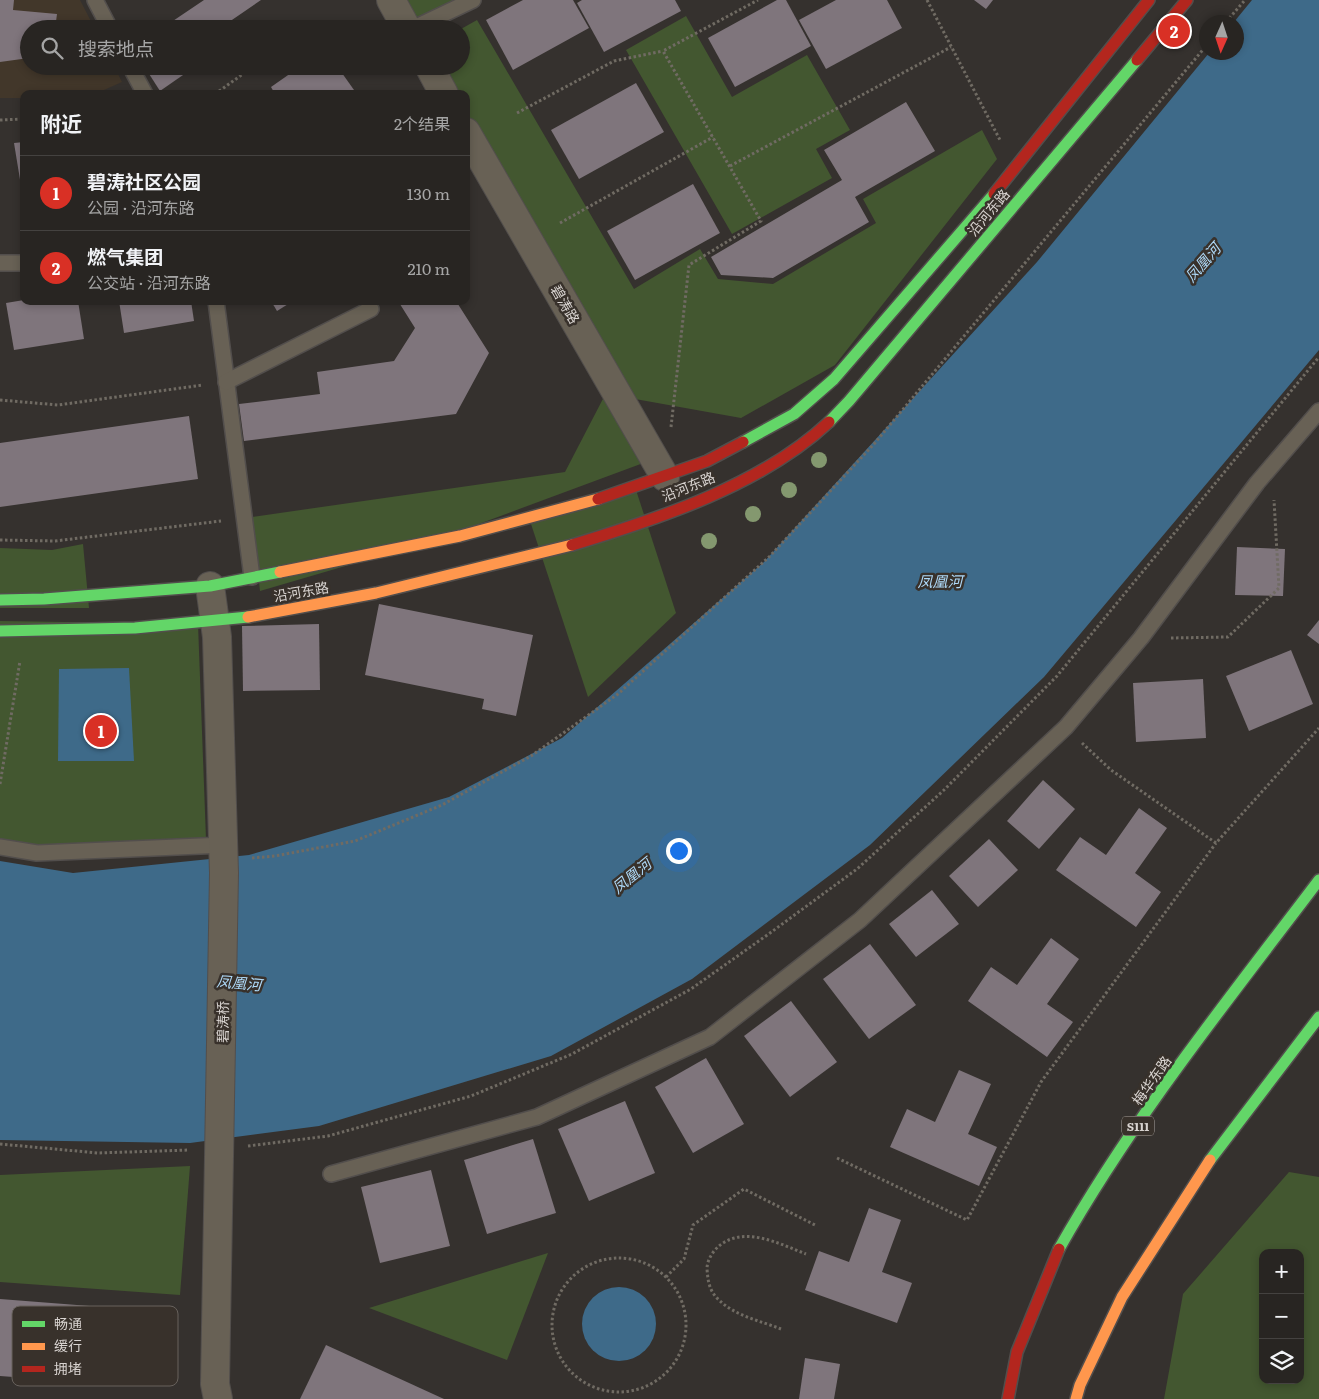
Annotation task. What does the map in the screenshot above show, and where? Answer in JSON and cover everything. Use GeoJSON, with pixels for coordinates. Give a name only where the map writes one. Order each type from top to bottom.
{"type":"FeatureCollection","features":[{"type":"Feature","properties":{"kind":"street"},"geometry":{"type":"LineString","coordinates":[[390,0],[402,20]]}},
{"type":"Feature","properties":{"kind":"street","name":"沿河东路"},"geometry":{"type":"LineString","coordinates":[[0,600],[44,599],[210,586],[460,536],[574,507],[665,477],[707,460],[763,432],[794,414],[815,396],[852,358],[1015,169],[1149,0]]}},
{"type":"Feature","properties":{"kind":"street","name":"沿河东路"},"geometry":{"type":"LineString","coordinates":[[0,631],[77,630],[216,622],[377,593],[539,554],[625,528],[716,492],[767,466],[800,445],[849,401],[1187,0]]}},
{"type":"Feature","properties":{"kind":"street"},"geometry":{"type":"LineString","coordinates":[[434,75],[442,90]]}},
{"type":"Feature","properties":{"kind":"street","name":"碧涛路"},"geometry":{"type":"LineString","coordinates":[[470,139],[665,477]]}},
{"type":"Feature","properties":{"kind":"street","name":"碧涛桥"},"geometry":{"type":"LineString","coordinates":[[210,586],[216,622],[224,859],[221,1145],[215,1384],[218,1399]]}},
{"type":"Feature","properties":{"kind":"street","name":"梅华东路"},"geometry":{"type":"LineString","coordinates":[[1008,1399],[1017,1352],[1053,1260],[1094,1187],[1197,1041],[1319,880]]}},
{"type":"Feature","properties":{"kind":"street"},"geometry":{"type":"LineString","coordinates":[[1076,1399],[1080,1385],[1122,1296],[1222,1142],[1319,1017]]}},
{"type":"Feature","properties":{"kind":"lane"},"geometry":{"type":"LineString","coordinates":[[95,0],[105,20]]}},
{"type":"Feature","properties":{"kind":"lane"},"geometry":{"type":"LineString","coordinates":[[431,20],[473,0]]}},
{"type":"Feature","properties":{"kind":"lane"},"geometry":{"type":"LineString","coordinates":[[135,75],[143,90]]}},
{"type":"Feature","properties":{"kind":"lane"},"geometry":{"type":"LineString","coordinates":[[0,263],[20,263]]}},
{"type":"Feature","properties":{"kind":"lane"},"geometry":{"type":"LineString","coordinates":[[216,305],[252,577]]}},
{"type":"Feature","properties":{"kind":"lane"},"geometry":{"type":"LineString","coordinates":[[226,382],[371,309]]}},
{"type":"Feature","properties":{"kind":"lane"},"geometry":{"type":"LineString","coordinates":[[331,1174],[537,1117],[710,1037],[860,920],[1066,727],[1141,638],[1258,483],[1319,410]]}},
{"type":"Feature","properties":{"kind":"lane"},"geometry":{"type":"LineString","coordinates":[[0,846],[37,853],[224,859]]}},
{"type":"Feature","properties":{"kind":"path"},"geometry":{"type":"LineString","coordinates":[[517,113],[614,61],[663,51],[758,0]]}},
{"type":"Feature","properties":{"kind":"path"},"geometry":{"type":"LineString","coordinates":[[927,0],[1015,169]]}},
{"type":"Feature","properties":{"kind":"path"},"geometry":{"type":"LineString","coordinates":[[1232,15],[1245,0]]}},
{"type":"Feature","properties":{"kind":"path"},"geometry":{"type":"LineString","coordinates":[[730,166],[951,47]]}},
{"type":"Feature","properties":{"kind":"path"},"geometry":{"type":"LineString","coordinates":[[663,51],[761,221],[689,265],[671,429]]}},
{"type":"Feature","properties":{"kind":"path"},"geometry":{"type":"LineString","coordinates":[[224,859],[275,856],[355,841],[442,805],[532,756],[618,694],[770,556],[874,444],[1199,54]]}},
{"type":"Feature","properties":{"kind":"path"},"geometry":{"type":"LineString","coordinates":[[221,90],[241,75]]}},
{"type":"Feature","properties":{"kind":"path"},"geometry":{"type":"LineString","coordinates":[[0,120],[20,119]]}},
{"type":"Feature","properties":{"kind":"path"},"geometry":{"type":"LineString","coordinates":[[560,223],[714,137]]}},
{"type":"Feature","properties":{"kind":"path"},"geometry":{"type":"LineString","coordinates":[[0,1144],[98,1152],[221,1145],[328,1136],[471,1096],[572,1054],[691,989],[857,869],[944,790],[1056,676],[1319,357]]}},
{"type":"Feature","properties":{"kind":"path"},"geometry":{"type":"LineString","coordinates":[[0,400],[58,405],[226,382]]}},
{"type":"Feature","properties":{"kind":"path"},"geometry":{"type":"LineString","coordinates":[[1141,638],[1228,637],[1279,588],[1274,497]]}},
{"type":"Feature","properties":{"kind":"path"},"geometry":{"type":"LineString","coordinates":[[0,540],[55,541],[244,518]]}},
{"type":"Feature","properties":{"kind":"path"},"geometry":{"type":"LineString","coordinates":[[0,784],[21,656],[22,631]]}},
{"type":"Feature","properties":{"kind":"path"},"geometry":{"type":"LineString","coordinates":[[1066,727],[1111,770],[1216,843]]}},
{"type":"Feature","properties":{"kind":"path"},"geometry":{"type":"LineString","coordinates":[[837,1158],[967,1220],[1041,1082],[1216,843],[1319,728]]}},
{"type":"Feature","properties":{"kind":"path"},"geometry":{"type":"LineString","coordinates":[[666,1277],[684,1259],[694,1225],[744,1189],[815,1225]]}},
{"type":"Feature","properties":{"kind":"path"},"geometry":{"type":"LineString","coordinates":[[781,1329],[738,1313],[718,1300],[708,1284],[707,1265],[714,1251],[727,1239],[741,1236],[768,1240],[806,1254]]}},
{"type":"Feature","properties":{"kind":"path"},"geometry":{"type":"LineString","coordinates":[[608,1258],[632,1258],[652,1265],[666,1277],[681,1295],[686,1316],[686,1336],[680,1356],[667,1373],[650,1385],[629,1391],[606,1391],[584,1382],[566,1367],[555,1346],[551,1323],[556,1300],[568,1280],[586,1265],[608,1258]]}},
{"type":"Feature","properties":{"kind":"shaded area"},"geometry":{"type":"Polygon","coordinates":[[[0,0],[80,0],[90,20],[20,20],[20,75],[118,75],[122,82],[104,90],[20,90],[20,98],[0,98],[0,0]]]}},
{"type":"Feature","properties":{"kind":"green space"},"geometry":{"type":"Polygon","coordinates":[[[396,0],[462,0],[420,20],[407,20],[396,0]]]}},
{"type":"Feature","properties":{"kind":"green space"},"geometry":{"type":"Polygon","coordinates":[[[686,16],[732,97],[807,55],[850,130],[816,149],[832,178],[732,234],[626,50],[686,16]]]}},
{"type":"Feature","properties":{"kind":"green space"},"geometry":{"type":"Polygon","coordinates":[[[477,20],[634,289],[700,249],[718,279],[773,284],[876,223],[863,199],[982,130],[997,159],[835,365],[741,418],[624,397],[470,127],[470,90],[450,90],[441,75],[470,75],[470,24],[477,20]]]}},
{"type":"Feature","properties":{"kind":"green space"},"geometry":{"type":"Polygon","coordinates":[[[606,393],[646,462],[441,538],[260,591],[252,517],[565,472],[606,393]]]}},
{"type":"Feature","properties":{"kind":"green space"},"geometry":{"type":"Polygon","coordinates":[[[636,490],[676,613],[588,697],[531,524],[636,490]]]}},
{"type":"Feature","properties":{"kind":"green space"},"geometry":{"type":"Polygon","coordinates":[[[83,544],[89,608],[0,608],[0,548],[52,550],[83,544]]]}},
{"type":"Feature","properties":{"kind":"green space"},"geometry":{"type":"Polygon","coordinates":[[[0,621],[198,624],[206,839],[38,847],[0,841],[0,621]]]}},
{"type":"Feature","properties":{"kind":"green space"},"geometry":{"type":"Polygon","coordinates":[[[190,1166],[180,1295],[0,1282],[0,1175],[190,1166]]]}},
{"type":"Feature","properties":{"kind":"green space"},"geometry":{"type":"Polygon","coordinates":[[[1289,1172],[1319,1177],[1319,1399],[1164,1399],[1183,1294],[1289,1172]]]}},
{"type":"Feature","properties":{"kind":"green space"},"geometry":{"type":"Polygon","coordinates":[[[548,1253],[507,1360],[369,1308],[548,1253]]]}},
{"type":"Feature","properties":{"kind":"water","name":"凤凰河"},"geometry":{"type":"Polygon","coordinates":[[[1252,0],[1319,0],[1319,350],[1044,677],[870,845],[692,979],[551,1056],[319,1126],[190,1143],[0,1140],[0,861],[73,873],[249,855],[449,797],[562,738],[764,562],[1037,262],[1203,60],[1244,60],[1244,15],[1240,15],[1252,0]]]}},
{"type":"Feature","properties":{"kind":"water"},"geometry":{"type":"Polygon","coordinates":[[[129,668],[134,761],[58,761],[59,669],[129,668]]]}},
{"type":"Feature","properties":{"kind":"water"},"geometry":{"type":"Polygon","coordinates":[[[626,1287],[646,1297],[654,1310],[656,1324],[654,1338],[646,1351],[633,1359],[612,1361],[592,1351],[584,1338],[582,1317],[592,1297],[605,1289],[626,1287]]]}},
{"type":"Feature","properties":{"kind":"building"},"geometry":{"type":"Polygon","coordinates":[[[0,0],[14,0],[13,10],[57,14],[56,20],[20,20],[20,59],[0,62],[0,0]]]}},
{"type":"Feature","properties":{"kind":"building"},"geometry":{"type":"Polygon","coordinates":[[[204,0],[261,0],[232,20],[174,20],[204,0]]]}},
{"type":"Feature","properties":{"kind":"building"},"geometry":{"type":"Polygon","coordinates":[[[523,0],[573,0],[589,28],[513,70],[486,20],[523,0]]]}},
{"type":"Feature","properties":{"kind":"building"},"geometry":{"type":"Polygon","coordinates":[[[582,0],[675,0],[681,11],[604,52],[577,3],[582,0]]]}},
{"type":"Feature","properties":{"kind":"building"},"geometry":{"type":"Polygon","coordinates":[[[777,0],[786,0],[811,46],[735,87],[708,38],[777,0]]]}},
{"type":"Feature","properties":{"kind":"building"},"geometry":{"type":"Polygon","coordinates":[[[836,0],[887,0],[902,28],[826,69],[799,20],[836,0]]]}},
{"type":"Feature","properties":{"kind":"building"},"geometry":{"type":"Polygon","coordinates":[[[974,0],[993,0],[986,9],[974,0]]]}},
{"type":"Feature","properties":{"kind":"building"},"geometry":{"type":"Polygon","coordinates":[[[150,75],[183,75],[161,90],[159,90],[150,75]]]}},
{"type":"Feature","properties":{"kind":"building"},"geometry":{"type":"Polygon","coordinates":[[[288,75],[343,75],[354,90],[273,90],[271,87],[288,75]]]}},
{"type":"Feature","properties":{"kind":"building"},"geometry":{"type":"Polygon","coordinates":[[[636,83],[664,132],[579,179],[551,130],[636,83]]]}},
{"type":"Feature","properties":{"kind":"building"},"geometry":{"type":"Polygon","coordinates":[[[906,102],[935,151],[855,197],[869,222],[773,278],[721,275],[711,257],[842,180],[824,150],[906,102]]]}},
{"type":"Feature","properties":{"kind":"building"},"geometry":{"type":"Polygon","coordinates":[[[20,142],[20,180],[14,143],[20,142]]]}},
{"type":"Feature","properties":{"kind":"building"},"geometry":{"type":"Polygon","coordinates":[[[693,184],[720,233],[635,280],[607,231],[693,184]]]}},
{"type":"Feature","properties":{"kind":"building"},"geometry":{"type":"Polygon","coordinates":[[[20,301],[20,305],[79,305],[84,339],[14,350],[6,303],[20,301]]]}},
{"type":"Feature","properties":{"kind":"building"},"geometry":{"type":"Polygon","coordinates":[[[120,305],[192,305],[194,321],[124,333],[120,305]]]}},
{"type":"Feature","properties":{"kind":"building"},"geometry":{"type":"Polygon","coordinates":[[[273,305],[287,305],[277,311],[273,305]]]}},
{"type":"Feature","properties":{"kind":"building"},"geometry":{"type":"Polygon","coordinates":[[[401,305],[459,305],[489,353],[456,414],[244,441],[239,404],[320,394],[317,372],[394,361],[415,328],[401,305]]]}},
{"type":"Feature","properties":{"kind":"building"},"geometry":{"type":"Polygon","coordinates":[[[189,416],[198,479],[0,507],[0,443],[189,416]]]}},
{"type":"Feature","properties":{"kind":"building"},"geometry":{"type":"Polygon","coordinates":[[[1237,547],[1285,549],[1283,596],[1235,595],[1237,547]]]}},
{"type":"Feature","properties":{"kind":"building"},"geometry":{"type":"Polygon","coordinates":[[[379,604],[533,635],[516,716],[482,709],[484,699],[365,675],[379,604]]]}},
{"type":"Feature","properties":{"kind":"building"},"geometry":{"type":"Polygon","coordinates":[[[1319,620],[1319,644],[1307,635],[1319,620]]]}},
{"type":"Feature","properties":{"kind":"building"},"geometry":{"type":"Polygon","coordinates":[[[319,624],[320,690],[243,691],[242,626],[319,624]]]}},
{"type":"Feature","properties":{"kind":"building"},"geometry":{"type":"Polygon","coordinates":[[[1291,650],[1313,704],[1249,731],[1226,676],[1291,650]]]}},
{"type":"Feature","properties":{"kind":"building"},"geometry":{"type":"Polygon","coordinates":[[[1203,679],[1206,738],[1136,742],[1133,683],[1203,679]]]}},
{"type":"Feature","properties":{"kind":"building"},"geometry":{"type":"Polygon","coordinates":[[[1043,780],[1075,809],[1039,849],[1007,821],[1043,780]]]}},
{"type":"Feature","properties":{"kind":"building"},"geometry":{"type":"Polygon","coordinates":[[[1139,808],[1167,828],[1135,873],[1161,892],[1136,927],[1056,870],[1080,837],[1106,855],[1139,808]]]}},
{"type":"Feature","properties":{"kind":"building"},"geometry":{"type":"Polygon","coordinates":[[[989,839],[1018,870],[978,907],[949,876],[989,839]]]}},
{"type":"Feature","properties":{"kind":"building"},"geometry":{"type":"Polygon","coordinates":[[[932,890],[959,924],[916,957],[889,924],[932,890]]]}},
{"type":"Feature","properties":{"kind":"building"},"geometry":{"type":"Polygon","coordinates":[[[1051,938],[1079,959],[1047,1004],[1073,1022],[1047,1057],[968,1001],[991,967],[1017,985],[1051,938]]]}},
{"type":"Feature","properties":{"kind":"building"},"geometry":{"type":"Polygon","coordinates":[[[870,944],[916,1005],[869,1039],[823,979],[870,944]]]}},
{"type":"Feature","properties":{"kind":"building"},"geometry":{"type":"Polygon","coordinates":[[[791,1001],[837,1062],[790,1097],[744,1036],[791,1001]]]}},
{"type":"Feature","properties":{"kind":"building"},"geometry":{"type":"Polygon","coordinates":[[[706,1058],[744,1124],[693,1153],[655,1087],[706,1058]]]}},
{"type":"Feature","properties":{"kind":"building"},"geometry":{"type":"Polygon","coordinates":[[[959,1070],[991,1084],[968,1134],[997,1147],[979,1186],[890,1147],[907,1109],[935,1122],[959,1070]]]}},
{"type":"Feature","properties":{"kind":"building"},"geometry":{"type":"Polygon","coordinates":[[[625,1101],[655,1173],[589,1201],[558,1129],[625,1101]]]}},
{"type":"Feature","properties":{"kind":"building"},"geometry":{"type":"Polygon","coordinates":[[[533,1139],[556,1213],[487,1234],[464,1160],[533,1139]]]}},
{"type":"Feature","properties":{"kind":"building"},"geometry":{"type":"Polygon","coordinates":[[[431,1170],[450,1246],[380,1263],[361,1187],[431,1170]]]}},
{"type":"Feature","properties":{"kind":"building"},"geometry":{"type":"Polygon","coordinates":[[[869,1208],[901,1220],[882,1272],[912,1283],[897,1323],[805,1290],[819,1251],[849,1262],[869,1208]]]}},
{"type":"Feature","properties":{"kind":"building"},"geometry":{"type":"Polygon","coordinates":[[[0,1299],[90,1306],[12,1306],[12,1377],[0,1376],[0,1299]]]}},
{"type":"Feature","properties":{"kind":"building"},"geometry":{"type":"Polygon","coordinates":[[[326,1345],[444,1399],[300,1399],[326,1345]]]}},
{"type":"Feature","properties":{"kind":"building"},"geometry":{"type":"Polygon","coordinates":[[[805,1358],[840,1364],[834,1399],[799,1399],[805,1358]]]}},
{"type":"Feature","properties":{"kind":"traffic: fast"},"geometry":{"type":"LineString","coordinates":[[829,422],[849,401],[1137,60]]}},
{"type":"Feature","properties":{"kind":"traffic: fast"},"geometry":{"type":"LineString","coordinates":[[743,442],[794,414],[834,379],[994,194]]}},
{"type":"Feature","properties":{"kind":"traffic: fast"},"geometry":{"type":"LineString","coordinates":[[0,600],[44,599],[210,586],[280,572]]}},
{"type":"Feature","properties":{"kind":"traffic: fast"},"geometry":{"type":"LineString","coordinates":[[0,631],[135,628],[248,617]]}},
{"type":"Feature","properties":{"kind":"traffic: fast"},"geometry":{"type":"LineString","coordinates":[[1059,1249],[1088,1200],[1150,1106],[1216,1015],[1319,880]]}},
{"type":"Feature","properties":{"kind":"traffic: fast"},"geometry":{"type":"LineString","coordinates":[[1210,1160],[1319,1017]]}},
{"type":"Feature","properties":{"kind":"traffic: slow"},"geometry":{"type":"LineString","coordinates":[[280,572],[460,536],[598,499]]}},
{"type":"Feature","properties":{"kind":"traffic: slow"},"geometry":{"type":"LineString","coordinates":[[248,617],[376,593],[572,545]]}},
{"type":"Feature","properties":{"kind":"traffic: slow"},"geometry":{"type":"LineString","coordinates":[[1076,1399],[1080,1385],[1122,1297],[1210,1160]]}},
{"type":"Feature","properties":{"kind":"traffic: jam"},"geometry":{"type":"LineString","coordinates":[[994,194],[1149,0]]}},
{"type":"Feature","properties":{"kind":"traffic: jam"},"geometry":{"type":"LineString","coordinates":[[1137,60],[1187,0]]}},
{"type":"Feature","properties":{"kind":"traffic: jam"},"geometry":{"type":"LineString","coordinates":[[572,545],[639,524],[741,482],[773,464],[829,422]]}},
{"type":"Feature","properties":{"kind":"traffic: jam"},"geometry":{"type":"LineString","coordinates":[[598,499],[707,461],[743,442]]}},
{"type":"Feature","properties":{"kind":"traffic: jam"},"geometry":{"type":"LineString","coordinates":[[1008,1399],[1017,1352],[1059,1249]]}},
{"type":"Feature","properties":{"kind":"place","name":"燃气集团"},"geometry":{"type":"Point","coordinates":[1174,31]}},
{"type":"Feature","properties":{"kind":"place","name":"碧涛社区公园"},"geometry":{"type":"Point","coordinates":[101,731]}}]}
